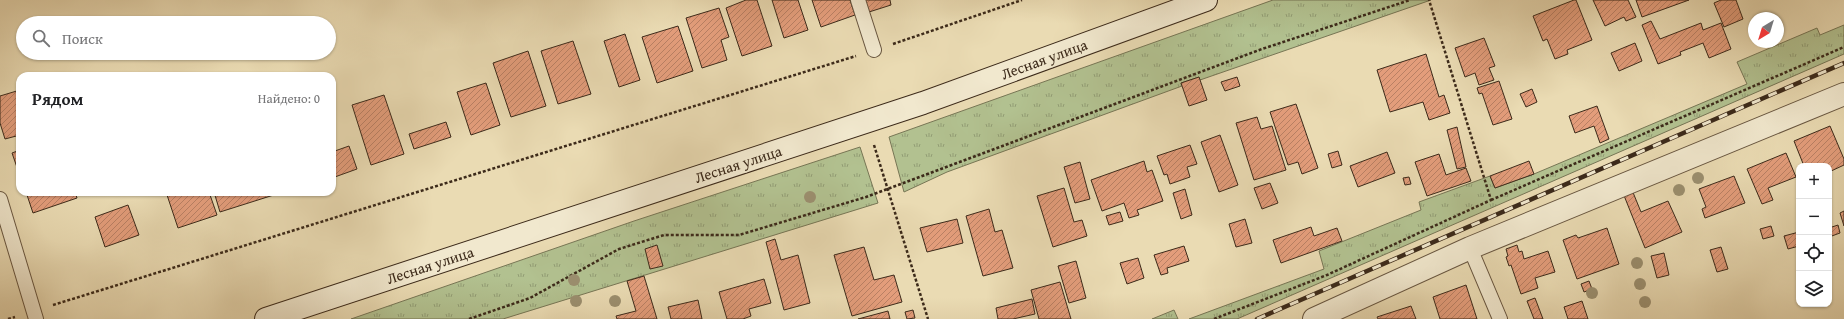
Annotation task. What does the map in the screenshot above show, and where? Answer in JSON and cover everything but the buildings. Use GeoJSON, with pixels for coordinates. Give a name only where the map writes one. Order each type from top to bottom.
{"type":"FeatureCollection","features":[{"type":"Feature","properties":{"kind":"street","name":"Лесная улица"},"geometry":{"type":"LineString","coordinates":[[266,319],[924,103],[1206,0]]}},
{"type":"Feature","properties":{"kind":"street"},"geometry":{"type":"LineString","coordinates":[[1314,319],[1470,248],[1844,94]]}},
{"type":"Feature","properties":{"kind":"lane"},"geometry":{"type":"LineString","coordinates":[[858,0],[874,50]]}},
{"type":"Feature","properties":{"kind":"lane"},"geometry":{"type":"LineString","coordinates":[[0,199],[34,315]]}},
{"type":"Feature","properties":{"kind":"lane"},"geometry":{"type":"LineString","coordinates":[[1470,248],[1500,319]]}},
{"type":"Feature","properties":{"kind":"path"},"geometry":{"type":"LineString","coordinates":[[8,319],[34,315],[874,50],[1022,0]]}},
{"type":"Feature","properties":{"kind":"path"},"geometry":{"type":"LineString","coordinates":[[469,319],[530,298],[619,249],[664,235],[739,235],[866,197],[1262,49],[1410,0]]}},
{"type":"Feature","properties":{"kind":"path"},"geometry":{"type":"LineString","coordinates":[[1429,0],[1491,200]]}},
{"type":"Feature","properties":{"kind":"path"},"geometry":{"type":"LineString","coordinates":[[1214,319],[1326,275],[1491,200],[1844,47]]}},
{"type":"Feature","properties":{"kind":"path"},"geometry":{"type":"LineString","coordinates":[[867,122],[889,188],[928,319]]}},
{"type":"Feature","properties":{"kind":"green space"},"geometry":{"type":"Polygon","coordinates":[[[1273,0],[1431,0],[1200,80],[1199,77],[1181,83],[1182,86],[947,172],[904,192],[889,137],[1273,0]]]}},
{"type":"Feature","properties":{"kind":"green space"},"geometry":{"type":"Polygon","coordinates":[[[1844,25],[1844,54],[1237,319],[1189,319],[1324,269],[1319,251],[1421,210],[1419,202],[1490,176],[1495,188],[1534,174],[1747,84],[1737,62],[1770,48],[1784,48],[1784,42],[1817,28],[1820,35],[1844,25]]]}},
{"type":"Feature","properties":{"kind":"green space"},"geometry":{"type":"Polygon","coordinates":[[[860,147],[878,203],[503,319],[351,319],[634,221],[860,147]]]}},
{"type":"Feature","properties":{"kind":"green space"},"geometry":{"type":"Polygon","coordinates":[[[1174,310],[1178,319],[1152,319],[1174,310]]]}},
{"type":"Feature","properties":{"kind":"railway"},"geometry":{"type":"LineString","coordinates":[[1257,319],[1844,63]]}}]}
